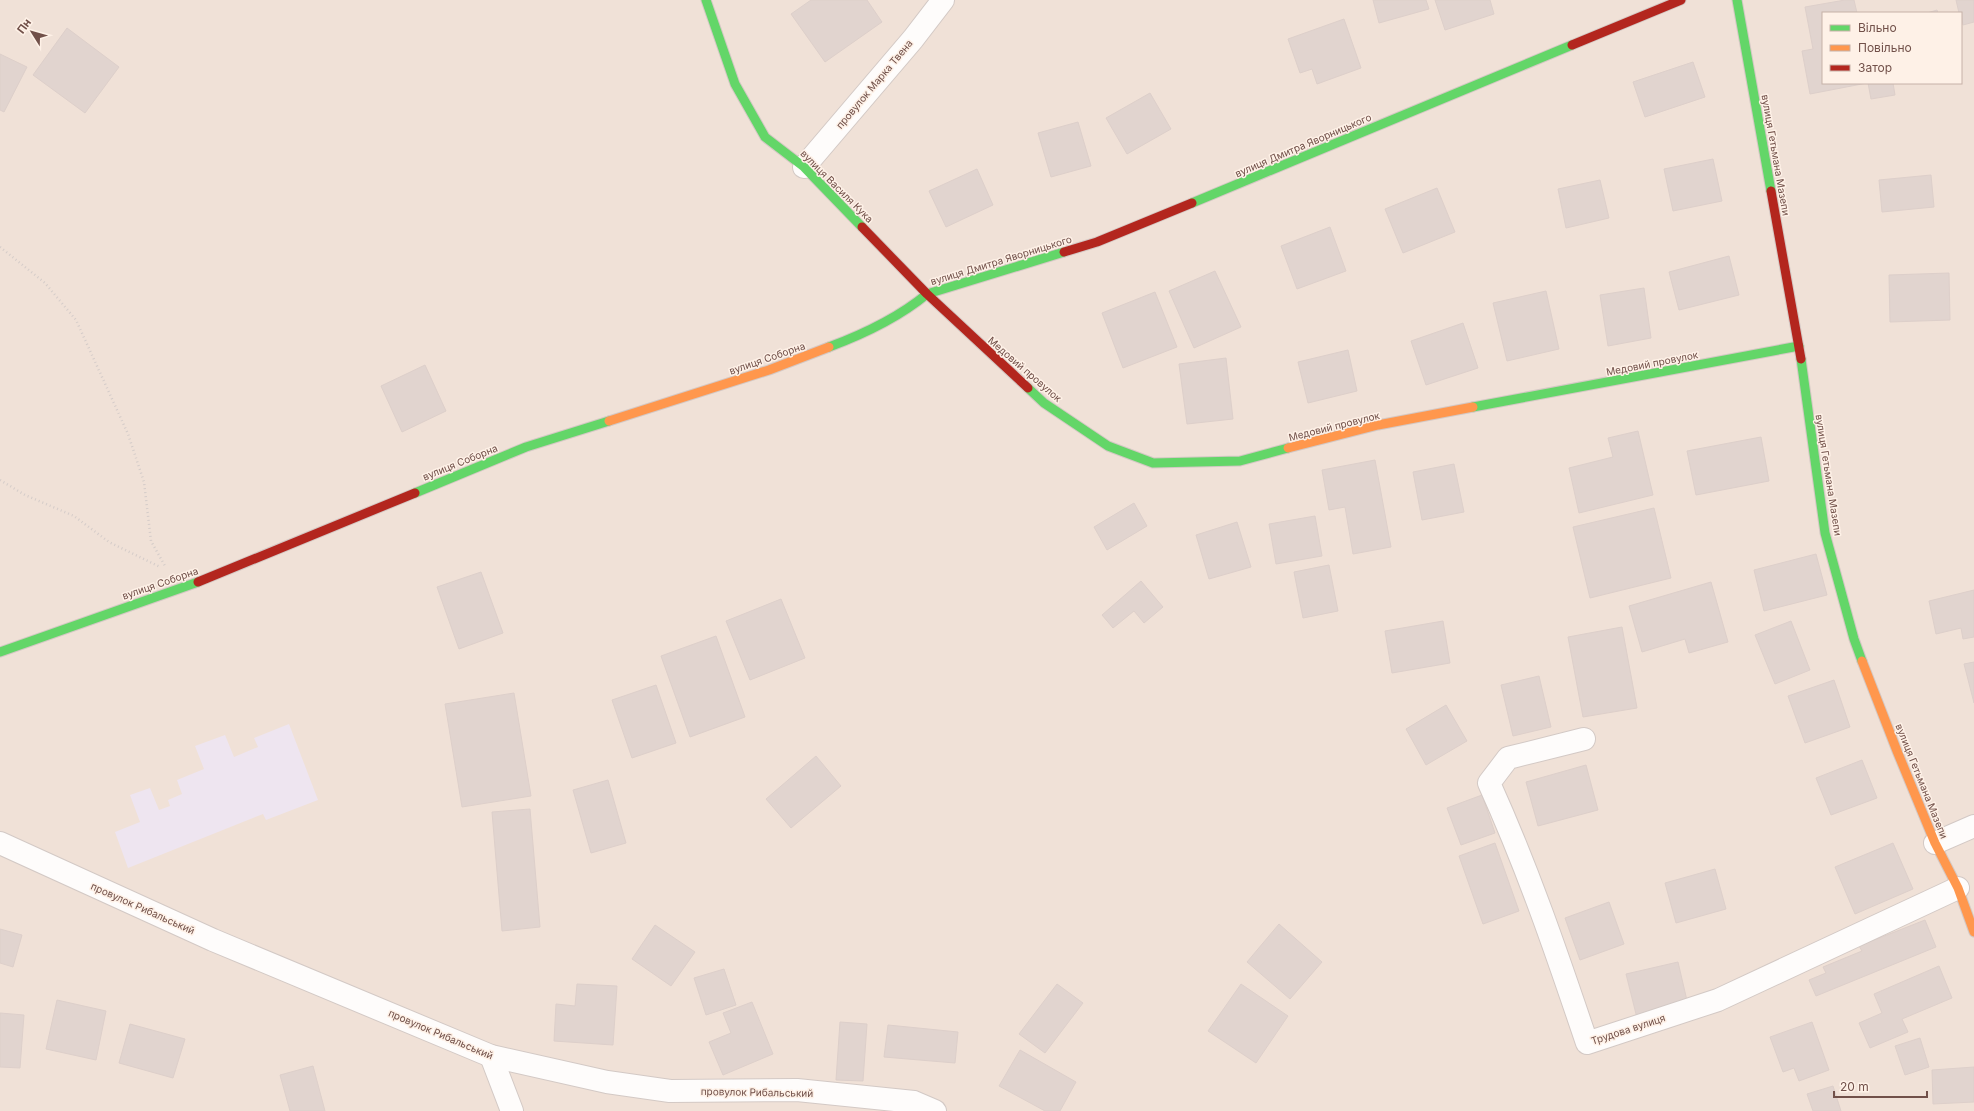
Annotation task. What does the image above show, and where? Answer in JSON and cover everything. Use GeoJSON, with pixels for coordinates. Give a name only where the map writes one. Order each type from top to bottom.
{"type":"FeatureCollection","features":[{"type":"Feature","properties":{"kind":"street","name":"вулиця Василя Кука"},"geometry":{"type":"LineString","coordinates":[[706,0],[735,84],[766,136],[804,167],[927,294]]}},
{"type":"Feature","properties":{"kind":"street","name":"провулок Марка Твена"},"geometry":{"type":"LineString","coordinates":[[804,167],[913,39],[943,0]]}},
{"type":"Feature","properties":{"kind":"street","name":"вулиця Дмитра Яворницького"},"geometry":{"type":"LineString","coordinates":[[927,294],[1097,242],[1681,0]]}},
{"type":"Feature","properties":{"kind":"street","name":"вулиця Гетьмана Мазепи"},"geometry":{"type":"LineString","coordinates":[[1737,0],[1799,346],[1826,533],[1854,638],[1897,751],[1935,843],[1958,888],[1974,932]]}},
{"type":"Feature","properties":{"kind":"street","name":"Медовий провулок"},"geometry":{"type":"LineString","coordinates":[[927,294],[1044,403],[1108,446],[1153,463],[1240,461],[1378,425],[1799,346]]}},
{"type":"Feature","properties":{"kind":"street","name":"вулиця Соборна"},"geometry":{"type":"LineString","coordinates":[[0,652],[208,579],[526,447],[769,370],[848,340],[890,320],[911,307],[927,294]]}},
{"type":"Feature","properties":{"kind":"street","name":"Трудова вулиця"},"geometry":{"type":"LineString","coordinates":[[1584,739],[1508,758],[1489,783],[1513,835],[1539,901],[1587,1043],[1718,1000],[1958,888]]}},
{"type":"Feature","properties":{"kind":"street"},"geometry":{"type":"LineString","coordinates":[[1935,843],[1974,826]]}},
{"type":"Feature","properties":{"kind":"street","name":"провулок Рибальський"},"geometry":{"type":"LineString","coordinates":[[0,843],[213,940],[491,1056],[607,1082],[670,1091],[797,1090],[914,1102],[935,1111]]}},
{"type":"Feature","properties":{"kind":"street"},"geometry":{"type":"LineString","coordinates":[[491,1056],[512,1111]]}},
{"type":"Feature","properties":{"kind":"path"},"geometry":{"type":"LineString","coordinates":[[0,247],[45,283],[76,320],[128,434],[144,482],[151,540],[167,570],[109,542],[74,516],[25,495],[0,480]]}},
{"type":"Feature","properties":{"kind":"shaded area"},"geometry":{"type":"Polygon","coordinates":[[[0,0],[1974,0],[1974,1111],[0,1111],[0,0]]]}},
{"type":"Feature","properties":{"kind":"shaded area"},"geometry":{"type":"Polygon","coordinates":[[[289,724],[318,800],[266,820],[263,814],[128,868],[115,832],[140,822],[130,795],[150,788],[159,810],[170,806],[168,800],[182,794],[177,780],[204,769],[195,746],[225,735],[234,757],[258,747],[254,738],[289,724]]]}},
{"type":"Feature","properties":{"kind":"building"},"geometry":{"type":"Polygon","coordinates":[[[811,0],[867,0],[882,22],[825,62],[791,14],[811,0]]]}},
{"type":"Feature","properties":{"kind":"building"},"geometry":{"type":"Polygon","coordinates":[[[1373,0],[1426,0],[1429,9],[1379,23],[1373,0]]]}},
{"type":"Feature","properties":{"kind":"building"},"geometry":{"type":"Polygon","coordinates":[[[1435,0],[1490,0],[1494,14],[1445,30],[1435,0]]]}},
{"type":"Feature","properties":{"kind":"building"},"geometry":{"type":"Polygon","coordinates":[[[1845,0],[1854,0],[1857,12],[1822,12],[1822,84],[1862,84],[1810,94],[1802,51],[1813,49],[1805,7],[1845,0]]]}},
{"type":"Feature","properties":{"kind":"building"},"geometry":{"type":"Polygon","coordinates":[[[1956,0],[1974,0],[1974,22],[1963,25],[1962,12],[1959,12],[1956,0]]]}},
{"type":"Feature","properties":{"kind":"building"},"geometry":{"type":"Polygon","coordinates":[[[1344,19],[1361,68],[1317,84],[1312,69],[1300,73],[1288,39],[1344,19]]]}},
{"type":"Feature","properties":{"kind":"building"},"geometry":{"type":"Polygon","coordinates":[[[67,28],[119,67],[85,113],[33,75],[67,28]]]}},
{"type":"Feature","properties":{"kind":"building"},"geometry":{"type":"Polygon","coordinates":[[[0,54],[27,67],[4,112],[0,110],[0,54]]]}},
{"type":"Feature","properties":{"kind":"building"},"geometry":{"type":"Polygon","coordinates":[[[1693,62],[1705,97],[1645,117],[1633,82],[1693,62]]]}},
{"type":"Feature","properties":{"kind":"building"},"geometry":{"type":"Polygon","coordinates":[[[1868,84],[1893,84],[1895,95],[1871,99],[1868,84]]]}},
{"type":"Feature","properties":{"kind":"building"},"geometry":{"type":"Polygon","coordinates":[[[1150,93],[1171,129],[1127,154],[1106,118],[1150,93]]]}},
{"type":"Feature","properties":{"kind":"building"},"geometry":{"type":"Polygon","coordinates":[[[1078,122],[1091,166],[1051,177],[1038,133],[1078,122]]]}},
{"type":"Feature","properties":{"kind":"building"},"geometry":{"type":"Polygon","coordinates":[[[1713,159],[1722,201],[1673,211],[1664,169],[1713,159]]]}},
{"type":"Feature","properties":{"kind":"building"},"geometry":{"type":"Polygon","coordinates":[[[977,169],[993,205],[946,227],[929,191],[977,169]]]}},
{"type":"Feature","properties":{"kind":"building"},"geometry":{"type":"Polygon","coordinates":[[[1931,175],[1934,207],[1882,212],[1879,180],[1931,175]]]}},
{"type":"Feature","properties":{"kind":"building"},"geometry":{"type":"Polygon","coordinates":[[[1600,180],[1609,218],[1566,228],[1558,189],[1600,180]]]}},
{"type":"Feature","properties":{"kind":"building"},"geometry":{"type":"Polygon","coordinates":[[[1437,188],[1455,232],[1403,253],[1385,209],[1437,188]]]}},
{"type":"Feature","properties":{"kind":"building"},"geometry":{"type":"Polygon","coordinates":[[[1330,227],[1346,271],[1297,289],[1281,246],[1330,227]]]}},
{"type":"Feature","properties":{"kind":"building"},"geometry":{"type":"Polygon","coordinates":[[[1729,256],[1739,295],[1679,310],[1669,272],[1729,256]]]}},
{"type":"Feature","properties":{"kind":"building"},"geometry":{"type":"Polygon","coordinates":[[[1215,271],[1241,327],[1194,348],[1169,291],[1215,271]]]}},
{"type":"Feature","properties":{"kind":"building"},"geometry":{"type":"Polygon","coordinates":[[[1949,273],[1950,320],[1890,322],[1889,275],[1949,273]]]}},
{"type":"Feature","properties":{"kind":"building"},"geometry":{"type":"Polygon","coordinates":[[[1644,288],[1651,338],[1608,346],[1600,295],[1644,288]]]}},
{"type":"Feature","properties":{"kind":"building"},"geometry":{"type":"Polygon","coordinates":[[[1546,291],[1559,349],[1507,361],[1493,303],[1546,291]]]}},
{"type":"Feature","properties":{"kind":"building"},"geometry":{"type":"Polygon","coordinates":[[[1155,292],[1177,347],[1123,368],[1102,313],[1155,292]]]}},
{"type":"Feature","properties":{"kind":"building"},"geometry":{"type":"Polygon","coordinates":[[[1463,323],[1478,368],[1426,385],[1411,341],[1463,323]]]}},
{"type":"Feature","properties":{"kind":"building"},"geometry":{"type":"Polygon","coordinates":[[[1348,350],[1357,391],[1308,403],[1298,362],[1348,350]]]}},
{"type":"Feature","properties":{"kind":"building"},"geometry":{"type":"Polygon","coordinates":[[[1226,358],[1233,419],[1187,424],[1179,364],[1226,358]]]}},
{"type":"Feature","properties":{"kind":"building"},"geometry":{"type":"Polygon","coordinates":[[[425,365],[446,411],[402,432],[381,386],[425,365]]]}},
{"type":"Feature","properties":{"kind":"building"},"geometry":{"type":"Polygon","coordinates":[[[1638,431],[1653,495],[1579,513],[1569,468],[1613,457],[1608,438],[1638,431]]]}},
{"type":"Feature","properties":{"kind":"building"},"geometry":{"type":"Polygon","coordinates":[[[1761,437],[1769,481],[1696,495],[1687,451],[1761,437]]]}},
{"type":"Feature","properties":{"kind":"building"},"geometry":{"type":"Polygon","coordinates":[[[1375,460],[1391,547],[1353,554],[1345,507],[1329,510],[1322,470],[1375,460]]]}},
{"type":"Feature","properties":{"kind":"building"},"geometry":{"type":"Polygon","coordinates":[[[1454,464],[1464,512],[1422,520],[1413,472],[1454,464]]]}},
{"type":"Feature","properties":{"kind":"building"},"geometry":{"type":"Polygon","coordinates":[[[1134,503],[1147,526],[1107,550],[1094,527],[1134,503]]]}},
{"type":"Feature","properties":{"kind":"building"},"geometry":{"type":"Polygon","coordinates":[[[1654,508],[1671,578],[1590,598],[1573,527],[1654,508]]]}},
{"type":"Feature","properties":{"kind":"building"},"geometry":{"type":"Polygon","coordinates":[[[1315,516],[1322,556],[1276,564],[1269,524],[1315,516]]]}},
{"type":"Feature","properties":{"kind":"building"},"geometry":{"type":"Polygon","coordinates":[[[1237,522],[1251,567],[1209,579],[1196,535],[1237,522]]]}},
{"type":"Feature","properties":{"kind":"building"},"geometry":{"type":"Polygon","coordinates":[[[1816,554],[1827,595],[1764,611],[1754,570],[1816,554]]]}},
{"type":"Feature","properties":{"kind":"building"},"geometry":{"type":"Polygon","coordinates":[[[1329,565],[1338,611],[1303,618],[1294,572],[1329,565]]]}},
{"type":"Feature","properties":{"kind":"building"},"geometry":{"type":"Polygon","coordinates":[[[481,572],[503,633],[459,649],[437,587],[481,572]]]}},
{"type":"Feature","properties":{"kind":"building"},"geometry":{"type":"Polygon","coordinates":[[[1141,581],[1163,607],[1144,623],[1134,611],[1113,628],[1102,615],[1141,581]]]}},
{"type":"Feature","properties":{"kind":"building"},"geometry":{"type":"Polygon","coordinates":[[[1711,582],[1728,642],[1689,653],[1685,639],[1642,652],[1629,606],[1711,582]]]}},
{"type":"Feature","properties":{"kind":"building"},"geometry":{"type":"Polygon","coordinates":[[[1974,590],[1974,637],[1963,639],[1961,628],[1936,634],[1929,601],[1974,590]]]}},
{"type":"Feature","properties":{"kind":"building"},"geometry":{"type":"Polygon","coordinates":[[[781,599],[805,658],[750,680],[726,621],[781,599]]]}},
{"type":"Feature","properties":{"kind":"building"},"geometry":{"type":"Polygon","coordinates":[[[1443,621],[1450,663],[1392,673],[1385,631],[1443,621]]]}},
{"type":"Feature","properties":{"kind":"building"},"geometry":{"type":"Polygon","coordinates":[[[1791,621],[1810,670],[1775,684],[1755,635],[1791,621]]]}},
{"type":"Feature","properties":{"kind":"building"},"geometry":{"type":"Polygon","coordinates":[[[1622,627],[1637,708],[1583,717],[1568,637],[1622,627]]]}},
{"type":"Feature","properties":{"kind":"building"},"geometry":{"type":"Polygon","coordinates":[[[716,636],[745,717],[690,737],[661,656],[716,636]]]}},
{"type":"Feature","properties":{"kind":"building"},"geometry":{"type":"Polygon","coordinates":[[[1974,662],[1974,703],[1964,664],[1974,662]]]}},
{"type":"Feature","properties":{"kind":"building"},"geometry":{"type":"Polygon","coordinates":[[[1539,676],[1551,727],[1513,736],[1501,685],[1539,676]]]}},
{"type":"Feature","properties":{"kind":"building"},"geometry":{"type":"Polygon","coordinates":[[[1834,680],[1850,727],[1805,743],[1788,696],[1834,680]]]}},
{"type":"Feature","properties":{"kind":"building"},"geometry":{"type":"Polygon","coordinates":[[[656,685],[676,743],[632,758],[612,700],[656,685]]]}},
{"type":"Feature","properties":{"kind":"building"},"geometry":{"type":"Polygon","coordinates":[[[514,693],[531,796],[462,807],[445,704],[514,693]]]}},
{"type":"Feature","properties":{"kind":"building"},"geometry":{"type":"Polygon","coordinates":[[[1446,705],[1467,741],[1426,765],[1406,729],[1446,705]]]}},
{"type":"Feature","properties":{"kind":"building"},"geometry":{"type":"Polygon","coordinates":[[[816,756],[841,786],[791,828],[766,799],[816,756]]]}},
{"type":"Feature","properties":{"kind":"building"},"geometry":{"type":"Polygon","coordinates":[[[1862,760],[1877,798],[1831,815],[1816,778],[1862,760]]]}},
{"type":"Feature","properties":{"kind":"building"},"geometry":{"type":"Polygon","coordinates":[[[1586,765],[1598,810],[1538,826],[1526,782],[1586,765]]]}},
{"type":"Feature","properties":{"kind":"building"},"geometry":{"type":"Polygon","coordinates":[[[608,780],[626,843],[591,853],[573,790],[608,780]]]}},
{"type":"Feature","properties":{"kind":"building"},"geometry":{"type":"Polygon","coordinates":[[[1482,795],[1495,833],[1461,845],[1447,808],[1482,795]]]}},
{"type":"Feature","properties":{"kind":"building"},"geometry":{"type":"Polygon","coordinates":[[[530,809],[540,927],[502,931],[492,812],[530,809]]]}},
{"type":"Feature","properties":{"kind":"building"},"geometry":{"type":"Polygon","coordinates":[[[1495,843],[1519,911],[1483,924],[1459,856],[1495,843]]]}},
{"type":"Feature","properties":{"kind":"building"},"geometry":{"type":"Polygon","coordinates":[[[1893,843],[1913,889],[1855,914],[1835,867],[1893,843]]]}},
{"type":"Feature","properties":{"kind":"building"},"geometry":{"type":"Polygon","coordinates":[[[1715,869],[1726,909],[1676,923],[1665,883],[1715,869]]]}},
{"type":"Feature","properties":{"kind":"building"},"geometry":{"type":"Polygon","coordinates":[[[1609,902],[1624,944],[1580,960],[1565,918],[1609,902]]]}},
{"type":"Feature","properties":{"kind":"building"},"geometry":{"type":"Polygon","coordinates":[[[1925,920],[1936,947],[1816,996],[1809,980],[1826,973],[1823,967],[1862,951],[1859,946],[1925,920]]]}},
{"type":"Feature","properties":{"kind":"building"},"geometry":{"type":"Polygon","coordinates":[[[1279,924],[1322,962],[1290,999],[1247,962],[1279,924]]]}},
{"type":"Feature","properties":{"kind":"building"},"geometry":{"type":"Polygon","coordinates":[[[655,925],[695,952],[671,986],[632,959],[655,925]]]}},
{"type":"Feature","properties":{"kind":"building"},"geometry":{"type":"Polygon","coordinates":[[[0,929],[22,935],[13,967],[0,963],[0,929]]]}},
{"type":"Feature","properties":{"kind":"building"},"geometry":{"type":"Polygon","coordinates":[[[1678,962],[1688,1005],[1637,1018],[1626,974],[1678,962]]]}},
{"type":"Feature","properties":{"kind":"building"},"geometry":{"type":"Polygon","coordinates":[[[1939,966],[1952,998],[1902,1019],[1908,1032],[1870,1048],[1859,1023],[1882,1013],[1874,994],[1939,966]]]}},
{"type":"Feature","properties":{"kind":"building"},"geometry":{"type":"Polygon","coordinates":[[[724,969],[736,1005],[706,1015],[694,978],[724,969]]]}},
{"type":"Feature","properties":{"kind":"building"},"geometry":{"type":"Polygon","coordinates":[[[577,984],[617,986],[613,1045],[554,1041],[556,1004],[575,1006],[577,984]]]}},
{"type":"Feature","properties":{"kind":"building"},"geometry":{"type":"Polygon","coordinates":[[[1057,984],[1083,1003],[1045,1053],[1019,1034],[1057,984]]]}},
{"type":"Feature","properties":{"kind":"building"},"geometry":{"type":"Polygon","coordinates":[[[1241,984],[1288,1016],[1256,1063],[1208,1031],[1241,984]]]}},
{"type":"Feature","properties":{"kind":"building"},"geometry":{"type":"Polygon","coordinates":[[[57,1000],[106,1011],[96,1060],[46,1049],[57,1000]]]}},
{"type":"Feature","properties":{"kind":"building"},"geometry":{"type":"Polygon","coordinates":[[[752,1002],[773,1054],[723,1075],[709,1042],[731,1033],[723,1013],[752,1002]]]}},
{"type":"Feature","properties":{"kind":"building"},"geometry":{"type":"Polygon","coordinates":[[[0,1013],[24,1015],[20,1068],[0,1067],[0,1013]]]}},
{"type":"Feature","properties":{"kind":"building"},"geometry":{"type":"Polygon","coordinates":[[[840,1022],[867,1024],[863,1081],[836,1080],[840,1022]]]}},
{"type":"Feature","properties":{"kind":"building"},"geometry":{"type":"Polygon","coordinates":[[[1812,1022],[1829,1070],[1799,1081],[1794,1068],[1783,1072],[1770,1037],[1812,1022]]]}},
{"type":"Feature","properties":{"kind":"building"},"geometry":{"type":"Polygon","coordinates":[[[130,1024],[185,1039],[173,1078],[119,1063],[130,1024]]]}},
{"type":"Feature","properties":{"kind":"building"},"geometry":{"type":"Polygon","coordinates":[[[888,1025],[958,1032],[955,1063],[884,1057],[888,1025]]]}},
{"type":"Feature","properties":{"kind":"building"},"geometry":{"type":"Polygon","coordinates":[[[1920,1038],[1929,1067],[1905,1075],[1895,1046],[1920,1038]]]}},
{"type":"Feature","properties":{"kind":"building"},"geometry":{"type":"Polygon","coordinates":[[[1020,1050],[1076,1082],[1060,1111],[1045,1111],[999,1086],[1020,1050]]]}},
{"type":"Feature","properties":{"kind":"building"},"geometry":{"type":"Polygon","coordinates":[[[313,1066],[325,1111],[290,1111],[280,1075],[313,1066]]]}},
{"type":"Feature","properties":{"kind":"building"},"geometry":{"type":"Polygon","coordinates":[[[1974,1067],[1974,1102],[1933,1104],[1932,1070],[1974,1067]]]}},
{"type":"Feature","properties":{"kind":"building"},"geometry":{"type":"Polygon","coordinates":[[[1833,1086],[1841,1111],[1813,1111],[1807,1094],[1833,1086]]]}},
{"type":"Feature","properties":{"kind":"traffic: fast"},"geometry":{"type":"LineString","coordinates":[[706,0],[735,84],[765,137],[804,167],[862,227]]}},
{"type":"Feature","properties":{"kind":"traffic: fast"},"geometry":{"type":"LineString","coordinates":[[1737,0],[1771,191]]}},
{"type":"Feature","properties":{"kind":"traffic: fast"},"geometry":{"type":"LineString","coordinates":[[1192,203],[1572,45]]}},
{"type":"Feature","properties":{"kind":"traffic: fast"},"geometry":{"type":"LineString","coordinates":[[829,347],[880,325],[904,311],[927,294],[1064,252]]}},
{"type":"Feature","properties":{"kind":"traffic: fast"},"geometry":{"type":"LineString","coordinates":[[1473,407],[1799,346]]}},
{"type":"Feature","properties":{"kind":"traffic: fast"},"geometry":{"type":"LineString","coordinates":[[1801,359],[1825,533],[1854,639],[1862,661]]}},
{"type":"Feature","properties":{"kind":"traffic: fast"},"geometry":{"type":"LineString","coordinates":[[1028,388],[1044,403],[1108,446],[1153,463],[1240,461],[1288,448]]}},
{"type":"Feature","properties":{"kind":"traffic: fast"},"geometry":{"type":"LineString","coordinates":[[415,493],[526,447],[609,421]]}},
{"type":"Feature","properties":{"kind":"traffic: fast"},"geometry":{"type":"LineString","coordinates":[[0,652],[198,582]]}},
{"type":"Feature","properties":{"kind":"traffic: slow"},"geometry":{"type":"LineString","coordinates":[[609,421],[769,370],[829,347]]}},
{"type":"Feature","properties":{"kind":"traffic: slow"},"geometry":{"type":"LineString","coordinates":[[1288,448],[1378,425],[1473,407]]}},
{"type":"Feature","properties":{"kind":"traffic: slow"},"geometry":{"type":"LineString","coordinates":[[1862,661],[1935,843],[1958,888],[1974,932]]}},
{"type":"Feature","properties":{"kind":"traffic: jam"},"geometry":{"type":"LineString","coordinates":[[1572,45],[1681,0]]}},
{"type":"Feature","properties":{"kind":"traffic: jam"},"geometry":{"type":"LineString","coordinates":[[1771,191],[1801,359]]}},
{"type":"Feature","properties":{"kind":"traffic: jam"},"geometry":{"type":"LineString","coordinates":[[1064,252],[1097,242],[1192,203]]}},
{"type":"Feature","properties":{"kind":"traffic: jam"},"geometry":{"type":"LineString","coordinates":[[862,227],[927,294],[1028,388]]}},
{"type":"Feature","properties":{"kind":"traffic: jam"},"geometry":{"type":"LineString","coordinates":[[198,582],[415,493]]}}]}
